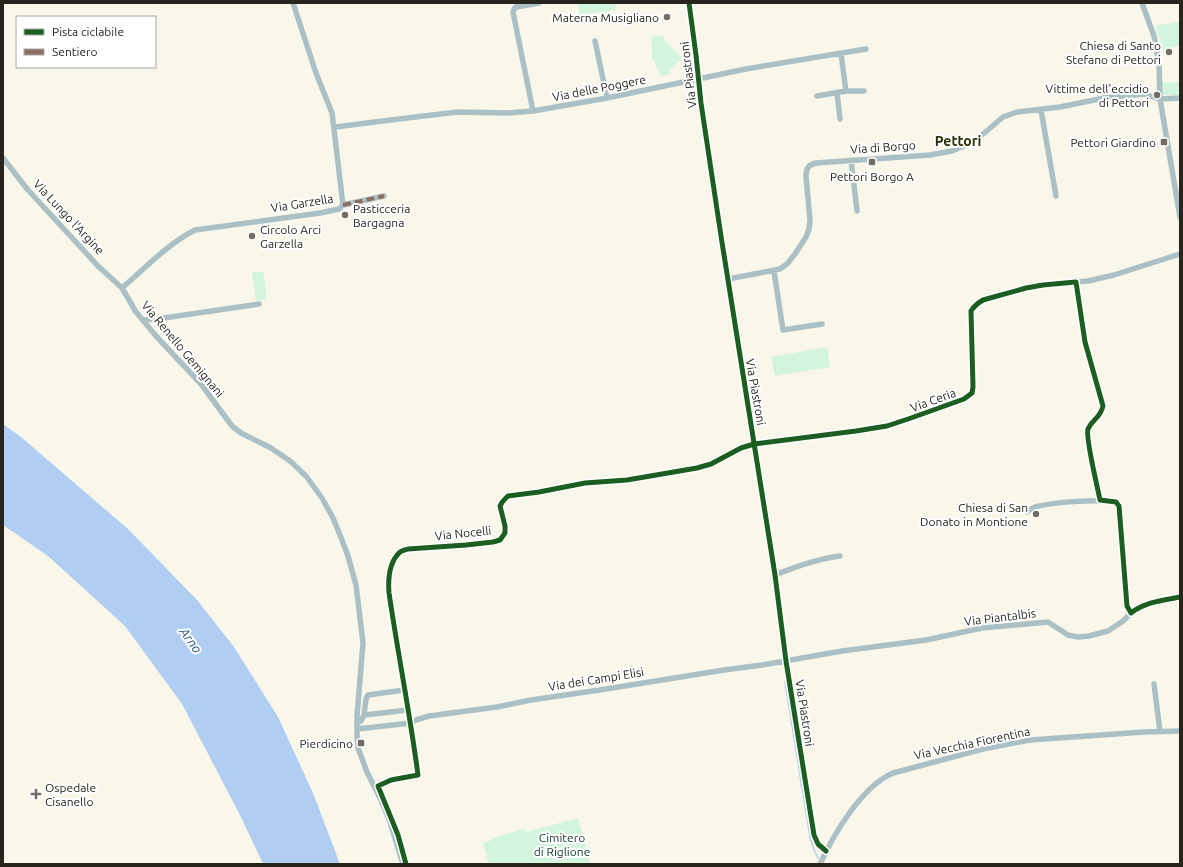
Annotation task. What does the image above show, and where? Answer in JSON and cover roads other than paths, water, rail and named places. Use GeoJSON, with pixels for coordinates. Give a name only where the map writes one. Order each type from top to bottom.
{"type":"FeatureCollection","features":[{"type":"Feature","properties":{"kind":"street","name":"Via Garzella"},"geometry":{"type":"LineString","coordinates":[[122,288],[159,255],[181,238],[195,230],[339,209],[343,205],[335,127],[332,113],[316,73],[293,3]]}},
{"type":"Feature","properties":{"kind":"street"},"geometry":{"type":"LineString","coordinates":[[533,111],[513,12],[516,7],[539,3]]}},
{"type":"Feature","properties":{"kind":"street","name":"Via Piastroni"},"geometry":{"type":"LineString","coordinates":[[689,3],[706,140],[775,575],[786,661],[814,835],[818,844],[826,851]]}},
{"type":"Feature","properties":{"kind":"street"},"geometry":{"type":"LineString","coordinates":[[1142,3],[1154,36],[1159,64],[1160,99],[1180,217]]}},
{"type":"Feature","properties":{"kind":"street"},"geometry":{"type":"LineString","coordinates":[[596,40],[607,98]]}},
{"type":"Feature","properties":{"kind":"street","name":"Via delle Poggere"},"geometry":{"type":"LineString","coordinates":[[335,127],[458,112],[507,113],[533,111],[607,98],[746,69],[866,50]]}},
{"type":"Feature","properties":{"kind":"street"},"geometry":{"type":"LineString","coordinates":[[841,54],[846,91]]}},
{"type":"Feature","properties":{"kind":"street"},"geometry":{"type":"LineString","coordinates":[[1151,96],[1159,85]]}},
{"type":"Feature","properties":{"kind":"street"},"geometry":{"type":"LineString","coordinates":[[817,96],[846,91],[864,91]]}},
{"type":"Feature","properties":{"kind":"street"},"geometry":{"type":"LineString","coordinates":[[836,93],[840,119]]}},
{"type":"Feature","properties":{"kind":"street","name":"Via di Borgo"},"geometry":{"type":"LineString","coordinates":[[728,279],[774,271],[784,267],[790,261],[800,247],[809,229],[810,220],[806,172],[811,164],[930,155],[952,151],[971,143],[987,131],[998,120],[1017,112],[1064,107],[1104,98],[1144,94],[1160,99]]}},
{"type":"Feature","properties":{"kind":"street"},"geometry":{"type":"LineString","coordinates":[[1160,99],[1180,98]]}},
{"type":"Feature","properties":{"kind":"street"},"geometry":{"type":"LineString","coordinates":[[1041,110],[1056,196]]}},
{"type":"Feature","properties":{"kind":"street","name":"Via Lungo l'Argine"},"geometry":{"type":"LineString","coordinates":[[3,158],[28,190],[98,266],[122,288]]}},
{"type":"Feature","properties":{"kind":"street"},"geometry":{"type":"LineString","coordinates":[[851,160],[857,211]]}},
{"type":"Feature","properties":{"kind":"street"},"geometry":{"type":"LineString","coordinates":[[343,205],[384,196]]}},
{"type":"Feature","properties":{"kind":"street","name":"Via Ceria"},"geometry":{"type":"LineString","coordinates":[[754,444],[887,426],[964,399],[972,393],[973,387],[971,311],[979,302],[1026,288],[1088,281],[1114,275],[1150,265],[1180,254]]}},
{"type":"Feature","properties":{"kind":"street"},"geometry":{"type":"LineString","coordinates":[[774,271],[783,330],[822,324]]}},
{"type":"Feature","properties":{"kind":"street","name":"Via Renello Gemignani"},"geometry":{"type":"LineString","coordinates":[[122,288],[142,320],[201,384],[232,426],[241,433],[284,456],[296,466],[306,476],[322,498],[333,518],[344,545],[356,585],[362,627],[363,653],[357,726],[358,748],[367,772],[389,819],[403,864]]}},
{"type":"Feature","properties":{"kind":"street"},"geometry":{"type":"LineString","coordinates":[[142,320],[259,304]]}},
{"type":"Feature","properties":{"kind":"street","name":"Via Nocelli"},"geometry":{"type":"LineString","coordinates":[[375,788],[391,780],[418,775],[388,585],[390,571],[400,552],[408,549],[466,545],[500,540],[505,533],[506,526],[500,506],[508,496],[539,492],[585,483],[627,480],[697,468],[711,464],[741,448],[754,444]]}},
{"type":"Feature","properties":{"kind":"street"},"geometry":{"type":"LineString","coordinates":[[1027,512],[1039,506],[1073,502],[1100,500],[1118,504],[1127,606],[1131,612]]}},
{"type":"Feature","properties":{"kind":"street"},"geometry":{"type":"LineString","coordinates":[[775,575],[820,559],[840,556]]}},
{"type":"Feature","properties":{"kind":"street","name":"Via Piantalbis"},"geometry":{"type":"LineString","coordinates":[[786,661],[842,651],[935,639],[982,628],[1048,622],[1068,635],[1086,637],[1108,631],[1123,621],[1131,612],[1141,606],[1180,597]]}},
{"type":"Feature","properties":{"kind":"street","name":"Via dei Campi Elisi"},"geometry":{"type":"LineString","coordinates":[[411,723],[430,716],[786,661]]}},
{"type":"Feature","properties":{"kind":"street"},"geometry":{"type":"LineString","coordinates":[[1154,684],[1160,731]]}},
{"type":"Feature","properties":{"kind":"street"},"geometry":{"type":"LineString","coordinates":[[357,726],[364,715],[368,695],[404,690]]}},
{"type":"Feature","properties":{"kind":"street"},"geometry":{"type":"LineString","coordinates":[[364,715],[408,710]]}},
{"type":"Feature","properties":{"kind":"street"},"geometry":{"type":"LineString","coordinates":[[357,726],[411,723]]}},
{"type":"Feature","properties":{"kind":"street","name":"Via Vecchia Fiorentina"},"geometry":{"type":"LineString","coordinates":[[826,851],[841,825],[862,797],[880,780],[893,773],[984,749],[1030,740],[1180,731]]}},
{"type":"Feature","properties":{"kind":"street"},"geometry":{"type":"LineString","coordinates":[[820,864],[826,851]]}},
{"type":"Feature","properties":{"kind":"water","name":"Arno"},"geometry":{"type":"Polygon","coordinates":[[[3,424],[21,437],[128,529],[197,600],[234,647],[278,717],[313,793],[340,864],[263,864],[240,815],[182,704],[125,626],[48,556],[3,525],[3,424]]]}},
{"type":"Feature","properties":{"kind":"waterway"},"geometry":{"type":"LineString","coordinates":[[785,682],[810,837],[818,858]]}},
{"type":"Feature","properties":{"kind":"place","name":"Materna Musigliano"},"geometry":{"type":"Point","coordinates":[667,17]}},
{"type":"Feature","properties":{"kind":"place","name":"Chiesa di Santo Stefano di Pettori"},"geometry":{"type":"Point","coordinates":[1169,52]}},
{"type":"Feature","properties":{"kind":"place","name":"Vittime dell'eccidio di Pettori"},"geometry":{"type":"Point","coordinates":[1157,95]}},
{"type":"Feature","properties":{"kind":"place","name":"Pettori Giardino"},"geometry":{"type":"Point","coordinates":[1164,142]}},
{"type":"Feature","properties":{"kind":"place","name":"Pettori Borgo A"},"geometry":{"type":"Point","coordinates":[872,162]}},
{"type":"Feature","properties":{"kind":"place","name":"Pasticceria Bargagna"},"geometry":{"type":"Point","coordinates":[345,215]}},
{"type":"Feature","properties":{"kind":"place","name":"Circolo Arci Garzella"},"geometry":{"type":"Point","coordinates":[252,236]}},
{"type":"Feature","properties":{"kind":"place","name":"Chiesa di San Donato in Montione"},"geometry":{"type":"Point","coordinates":[1036,514]}},
{"type":"Feature","properties":{"kind":"place","name":"Pierdicino"},"geometry":{"type":"Point","coordinates":[361,743]}},
{"type":"Feature","properties":{"kind":"place","name":"Ospedale Cisanello"},"geometry":{"type":"Point","coordinates":[36,794]}},
{"type":"Feature","properties":{"kind":"district","name":"Pettori"},"geometry":{"type":"Point","coordinates":[958,141]}},
{"type":"Feature","properties":{"kind":"park label","name":"Cimitero di Riglione"},"geometry":{"type":"Point","coordinates":[562,844]}}]}
